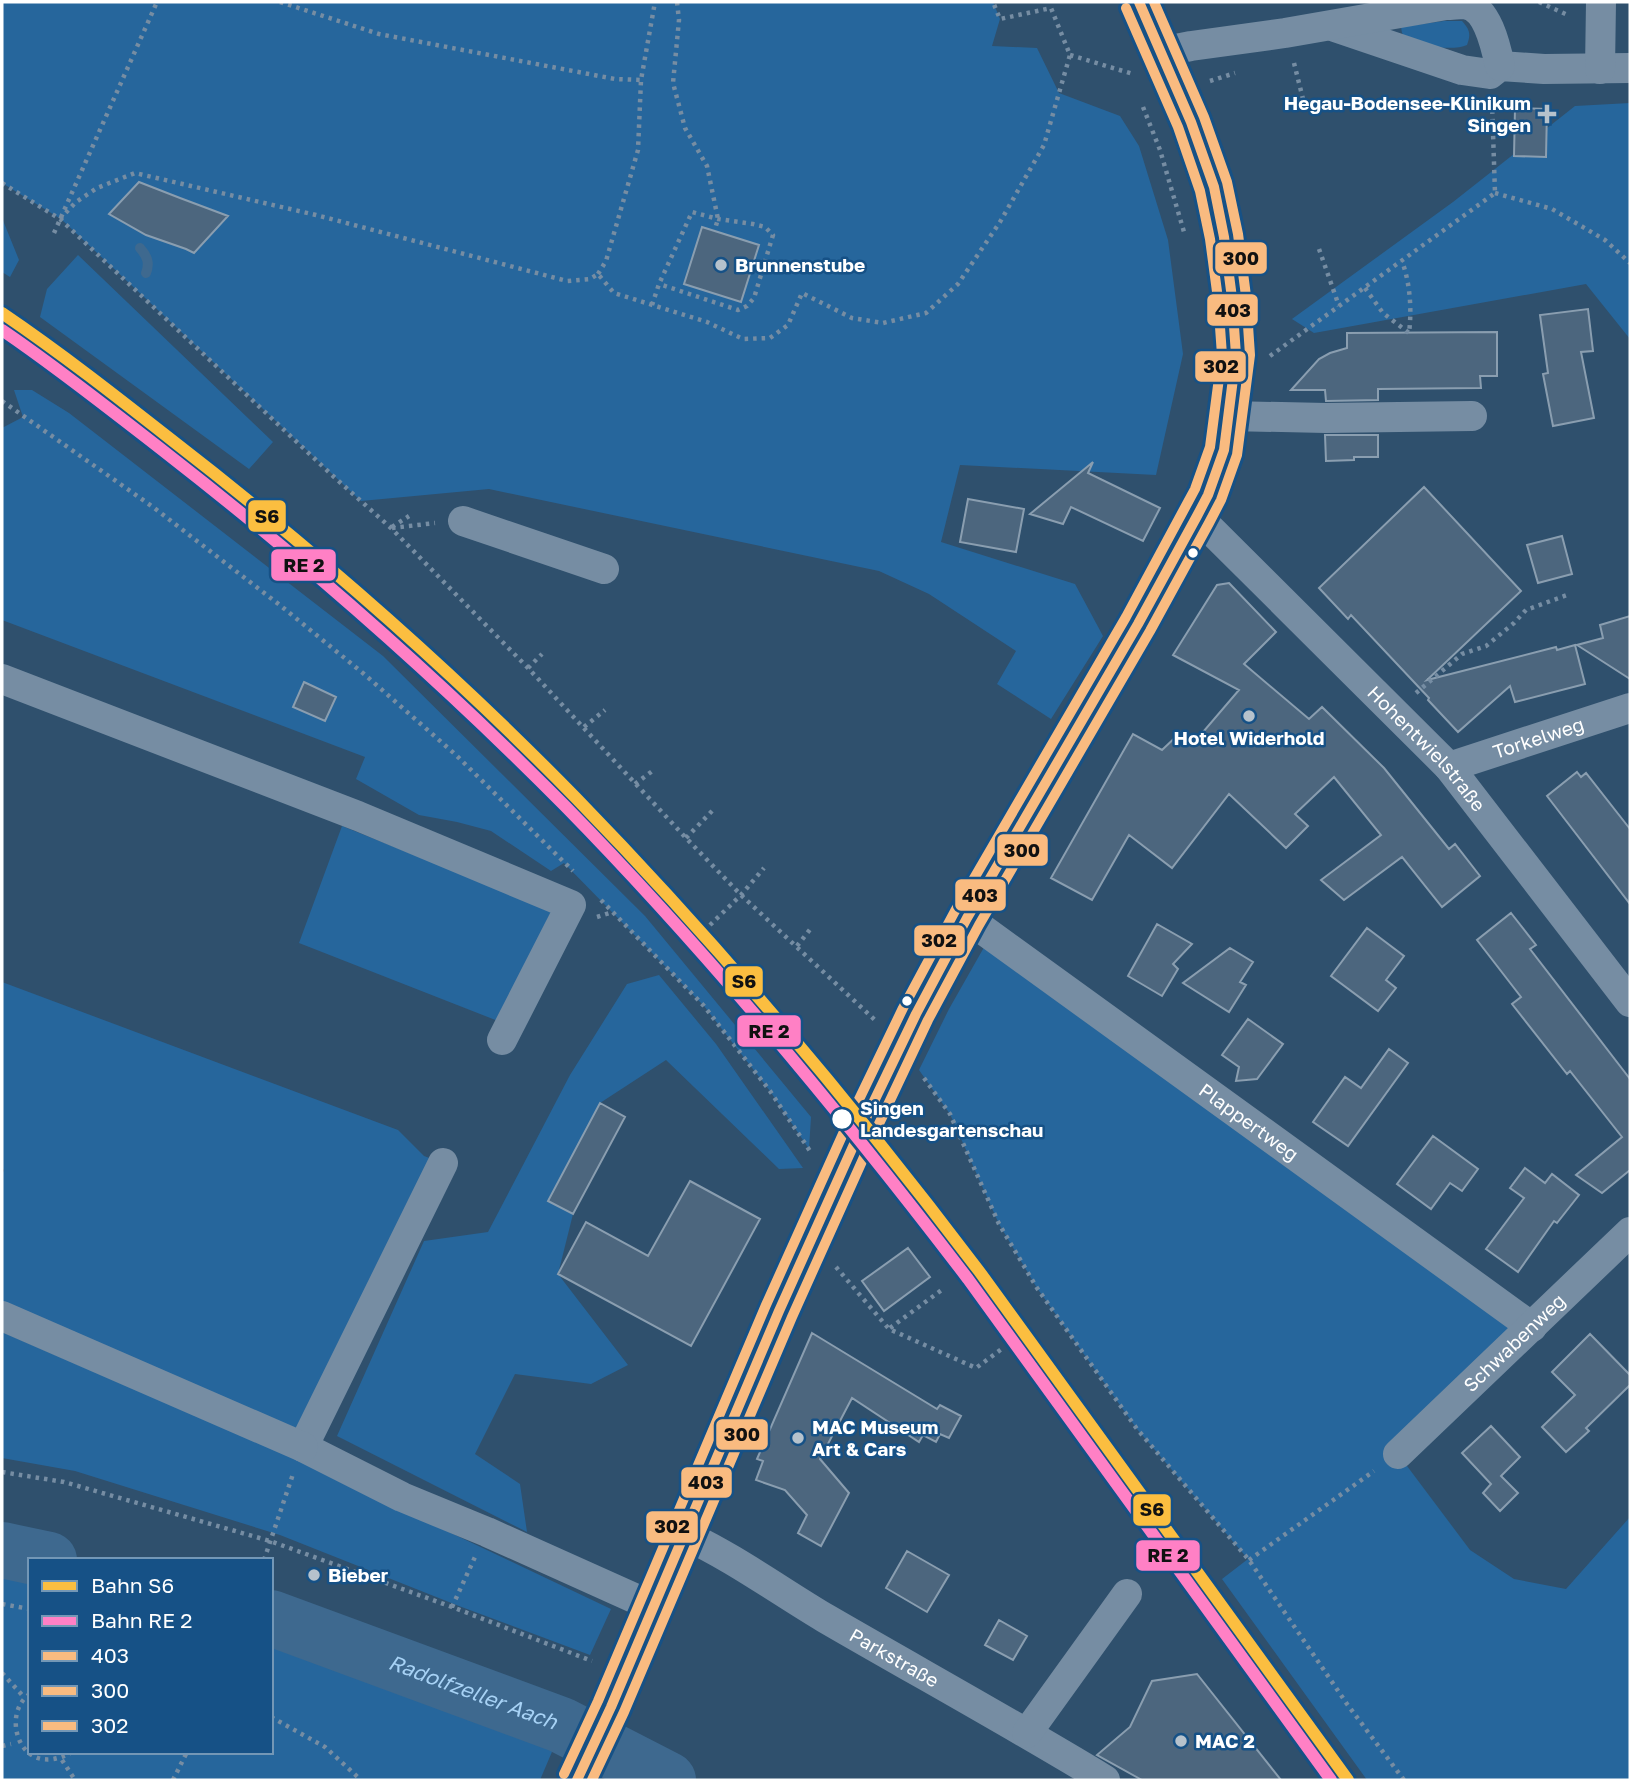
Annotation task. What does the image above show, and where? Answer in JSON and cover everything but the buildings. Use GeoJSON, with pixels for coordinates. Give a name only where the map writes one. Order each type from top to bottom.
{"type":"FeatureCollection","features":[{"type":"Feature","properties":{"kind":"main road"},"geometry":{"type":"LineString","coordinates":[[577,1780],[611,1707],[808,1246],[887,1030],[916,1014],[967,918],[1138,624],[1197,516],[1208,495],[1224,450],[1236,355],[1224,237],[1214,187],[1191,122],[1147,63],[1139,2]]}},
{"type":"Feature","properties":{"kind":"street"},"geometry":{"type":"LineString","coordinates":[[1600,69],[1601,2]]}},
{"type":"Feature","properties":{"kind":"street"},"geometry":{"type":"LineString","coordinates":[[1147,63],[1191,46],[1285,33],[1331,14],[1466,4],[1480,12],[1494,41],[1495,70]]}},
{"type":"Feature","properties":{"kind":"street"},"geometry":{"type":"LineString","coordinates":[[1331,14],[1462,70],[1630,68]]}},
{"type":"Feature","properties":{"kind":"street"},"geometry":{"type":"LineString","coordinates":[[1229,416],[1472,416]]}},
{"type":"Feature","properties":{"kind":"street","name":"Hohentwielstraße"},"geometry":{"type":"LineString","coordinates":[[1197,516],[1449,767],[1630,1002]]}},
{"type":"Feature","properties":{"kind":"street"},"geometry":{"type":"LineString","coordinates":[[463,522],[604,569]]}},
{"type":"Feature","properties":{"kind":"street"},"geometry":{"type":"LineString","coordinates":[[2,679],[358,816],[570,905],[502,1040]]}},
{"type":"Feature","properties":{"kind":"street","name":"Torkelweg"},"geometry":{"type":"LineString","coordinates":[[1449,767],[1630,708]]}},
{"type":"Feature","properties":{"kind":"street","name":"Plappertweg"},"geometry":{"type":"LineString","coordinates":[[967,918],[1532,1328]]}},
{"type":"Feature","properties":{"kind":"street"},"geometry":{"type":"LineString","coordinates":[[303,1447],[443,1163]]}},
{"type":"Feature","properties":{"kind":"street","name":"Schwabenweg"},"geometry":{"type":"LineString","coordinates":[[1398,1454],[1630,1232]]}},
{"type":"Feature","properties":{"kind":"street"},"geometry":{"type":"LineString","coordinates":[[2,1316],[303,1447],[401,1497],[487,1532],[654,1607]]}},
{"type":"Feature","properties":{"kind":"street","name":"Parkstraße"},"geometry":{"type":"LineString","coordinates":[[683,1534],[707,1545],[824,1617],[1105,1780]]}},
{"type":"Feature","properties":{"kind":"street"},"geometry":{"type":"LineString","coordinates":[[1027,1733],[1127,1594]]}},
{"type":"Feature","properties":{"kind":"path"},"geometry":{"type":"LineString","coordinates":[[54,233],[157,2]]}},
{"type":"Feature","properties":{"kind":"path"},"geometry":{"type":"LineString","coordinates":[[280,2],[379,34],[615,79],[641,79]]}},
{"type":"Feature","properties":{"kind":"path"},"geometry":{"type":"LineString","coordinates":[[61,219],[76,202],[97,188],[135,173],[316,215],[567,281],[590,279],[598,274],[606,261],[638,150],[641,79],[655,2]]}},
{"type":"Feature","properties":{"kind":"path"},"geometry":{"type":"LineString","coordinates":[[677,2],[679,20],[673,83],[685,128],[707,166],[718,219],[715,229]]}},
{"type":"Feature","properties":{"kind":"path"},"geometry":{"type":"LineString","coordinates":[[598,274],[614,293],[707,322],[743,339],[769,338],[788,325],[802,293],[852,318],[883,323],[926,313],[958,284],[1000,222],[1044,145],[1070,55],[1051,8],[1000,19],[993,2]]}},
{"type":"Feature","properties":{"kind":"path"},"geometry":{"type":"LineString","coordinates":[[1285,33],[1303,99]]}},
{"type":"Feature","properties":{"kind":"path"},"geometry":{"type":"LineString","coordinates":[[1070,55],[1147,63]]}},
{"type":"Feature","properties":{"kind":"path"},"geometry":{"type":"LineString","coordinates":[[1495,70],[1496,193]]}},
{"type":"Feature","properties":{"kind":"path"},"geometry":{"type":"LineString","coordinates":[[1202,84],[1241,71]]}},
{"type":"Feature","properties":{"kind":"path"},"geometry":{"type":"LineString","coordinates":[[1140,96],[1160,150],[1185,234]]}},
{"type":"Feature","properties":{"kind":"path"},"geometry":{"type":"LineString","coordinates":[[2,183],[61,219],[391,528],[528,668],[741,895],[887,1030],[950,1114],[999,1224],[1037,1288],[1137,1429],[1249,1560],[1347,1704],[1404,1780]]}},
{"type":"Feature","properties":{"kind":"path"},"geometry":{"type":"LineString","coordinates":[[1264,360],[1496,193]]}},
{"type":"Feature","properties":{"kind":"path"},"geometry":{"type":"LineString","coordinates":[[1496,193],[1552,209],[1605,240],[1630,263]]}},
{"type":"Feature","properties":{"kind":"path"},"geometry":{"type":"LineString","coordinates":[[652,305],[659,284],[692,212],[753,224],[765,228],[773,235],[754,298],[747,306],[738,310],[659,284]]}},
{"type":"Feature","properties":{"kind":"path"},"geometry":{"type":"LineString","coordinates":[[1319,248],[1339,306]]}},
{"type":"Feature","properties":{"kind":"path"},"geometry":{"type":"LineString","coordinates":[[1365,288],[1382,313],[1409,333],[1409,281],[1402,261]]}},
{"type":"Feature","properties":{"kind":"path"},"geometry":{"type":"LineString","coordinates":[[2,401],[153,507],[365,674],[456,755],[573,872]]}},
{"type":"Feature","properties":{"kind":"path"},"geometry":{"type":"LineString","coordinates":[[391,528],[409,516]]}},
{"type":"Feature","properties":{"kind":"path"},"geometry":{"type":"LineString","coordinates":[[391,528],[463,522]]}},
{"type":"Feature","properties":{"kind":"path"},"geometry":{"type":"LineString","coordinates":[[1395,713],[1438,673],[1462,654],[1486,646],[1525,610],[1567,595]]}},
{"type":"Feature","properties":{"kind":"path"},"geometry":{"type":"LineString","coordinates":[[528,668],[542,653]]}},
{"type":"Feature","properties":{"kind":"path"},"geometry":{"type":"LineString","coordinates":[[584,727],[605,710]]}},
{"type":"Feature","properties":{"kind":"path"},"geometry":{"type":"LineString","coordinates":[[635,784],[655,769]]}},
{"type":"Feature","properties":{"kind":"path"},"geometry":{"type":"LineString","coordinates":[[686,838],[714,809]]}},
{"type":"Feature","properties":{"kind":"path"},"geometry":{"type":"LineString","coordinates":[[710,925],[764,868]]}},
{"type":"Feature","properties":{"kind":"path"},"geometry":{"type":"LineString","coordinates":[[598,897],[704,1006],[770,1091],[815,1159]]}},
{"type":"Feature","properties":{"kind":"path"},"geometry":{"type":"LineString","coordinates":[[797,946],[812,928]]}},
{"type":"Feature","properties":{"kind":"path"},"geometry":{"type":"LineString","coordinates":[[808,1246],[828,1256],[889,1328],[976,1368],[1003,1348]]}},
{"type":"Feature","properties":{"kind":"path"},"geometry":{"type":"LineString","coordinates":[[889,1328],[943,1289]]}},
{"type":"Feature","properties":{"kind":"path"},"geometry":{"type":"LineString","coordinates":[[265,1558],[303,1447]]}},
{"type":"Feature","properties":{"kind":"path"},"geometry":{"type":"LineString","coordinates":[[1249,1560],[1398,1454]]}},
{"type":"Feature","properties":{"kind":"path"},"geometry":{"type":"LineString","coordinates":[[2,1472],[64,1482],[270,1541],[594,1662]]}},
{"type":"Feature","properties":{"kind":"path"},"geometry":{"type":"LineString","coordinates":[[452,1607],[487,1532]]}},
{"type":"Feature","properties":{"kind":"path"},"geometry":{"type":"LineString","coordinates":[[2,1604],[28,1609]]}},
{"type":"Feature","properties":{"kind":"path"},"geometry":{"type":"LineString","coordinates":[[2,1673],[23,1696]]}},
{"type":"Feature","properties":{"kind":"path"},"geometry":{"type":"LineString","coordinates":[[8,1718],[14,1706],[28,1694]]}},
{"type":"Feature","properties":{"kind":"path"},"geometry":{"type":"LineString","coordinates":[[273,1718],[325,1747],[361,1780]]}},
{"type":"Feature","properties":{"kind":"path"},"geometry":{"type":"LineString","coordinates":[[2,1746],[11,1744],[9,1738]]}},
{"type":"Feature","properties":{"kind":"path"},"geometry":{"type":"LineString","coordinates":[[30,1762],[53,1763],[70,1754]]}},
{"type":"Feature","properties":{"kind":"path"},"geometry":{"type":"LineString","coordinates":[[173,1780],[186,1754]]}},
{"type":"Feature","properties":{"kind":"path"},"geometry":{"type":"LineString","coordinates":[[62,1760],[75,1780]]}},
{"type":"Feature","properties":{"kind":"shaded area"},"geometry":{"type":"Polygon","coordinates":[[[2,2],[993,2],[1000,19],[992,46],[1037,48],[1059,93],[1120,116],[1139,146],[1168,240],[1183,354],[1156,475],[960,465],[941,542],[1075,584],[1103,636],[1051,719],[997,684],[1016,651],[929,594],[879,571],[489,489],[361,501],[61,219],[2,183],[2,2]]]}},
{"type":"Feature","properties":{"kind":"shaded area"},"geometry":{"type":"Polygon","coordinates":[[[1462,21],[1469,32],[1467,45],[1454,48],[1426,46],[1405,37],[1401,27],[1462,21]]]}},
{"type":"Feature","properties":{"kind":"shaded area"},"geometry":{"type":"Polygon","coordinates":[[[1630,103],[1630,339],[1586,284],[1314,333],[1292,319],[1453,202],[1575,106],[1630,103]]]}},
{"type":"Feature","properties":{"kind":"shaded area"},"geometry":{"type":"Polygon","coordinates":[[[2,218],[19,260],[10,277],[2,272],[2,218]]]}},
{"type":"Feature","properties":{"kind":"shaded area"},"geometry":{"type":"Polygon","coordinates":[[[78,255],[273,442],[249,469],[40,317],[47,289],[78,255]]]}},
{"type":"Feature","properties":{"kind":"shaded area"},"geometry":{"type":"Polygon","coordinates":[[[14,390],[32,390],[69,413],[383,656],[645,916],[811,1117],[809,1149],[770,1091],[704,1006],[564,863],[551,871],[491,831],[419,815],[356,779],[365,757],[2,620],[2,428],[23,417],[14,390]]]}},
{"type":"Feature","properties":{"kind":"shaded area"},"geometry":{"type":"Polygon","coordinates":[[[342,826],[552,910],[498,1021],[299,943],[342,826]]]}},
{"type":"Feature","properties":{"kind":"shaded area"},"geometry":{"type":"Polygon","coordinates":[[[991,935],[1532,1327],[1398,1454],[1470,1550],[1514,1579],[1566,1589],[1630,1517],[1630,1780],[1367,1780],[1222,1579],[1248,1559],[1137,1429],[1037,1288],[999,1224],[950,1114],[919,1070],[949,1009],[991,935]]]}},
{"type":"Feature","properties":{"kind":"shaded area"},"geometry":{"type":"Polygon","coordinates":[[[659,975],[716,1044],[803,1168],[779,1169],[666,1060],[600,1103],[548,1201],[573,1214],[558,1274],[628,1365],[591,1384],[515,1374],[475,1454],[520,1484],[527,1532],[337,1436],[424,1241],[488,1232],[570,1075],[627,984],[659,975]]]}},
{"type":"Feature","properties":{"kind":"shaded area"},"geometry":{"type":"Polygon","coordinates":[[[2,982],[398,1130],[424,1156],[443,1163],[303,1447],[2,1316],[2,982]]]}},
{"type":"Feature","properties":{"kind":"shaded area"},"geometry":{"type":"Polygon","coordinates":[[[2,1332],[289,1456],[611,1609],[590,1655],[280,1535],[75,1471],[2,1458],[2,1332]]]}},
{"type":"Feature","properties":{"kind":"shaded area"},"geometry":{"type":"Polygon","coordinates":[[[2,1578],[28,1582],[28,1754],[273,1754],[273,1629],[560,1733],[540,1780],[2,1780],[2,1578]]]}},
{"type":"Feature","properties":{"kind":"waterway"},"geometry":{"type":"LineString","coordinates":[[140,248],[147,260],[146,273]]}},
{"type":"Feature","properties":{"kind":"waterway","name":"Radolfzeller Aach"},"geometry":{"type":"LineString","coordinates":[[2,1550],[40,1558]]}},
{"type":"Feature","properties":{"kind":"waterway","name":"Radolfzeller Aach"},"geometry":{"type":"LineString","coordinates":[[273,1619],[561,1725],[668,1780]]}},
{"type":"Feature","properties":{"kind":"rail line","name":"S6"},"geometry":{"type":"LineString","coordinates":[[2,313],[89,376],[226,483],[330,569],[431,658],[529,750],[630,854],[785,1028],[884,1148],[979,1271],[1348,1780]]}},
{"type":"Feature","properties":{"kind":"transit line","name":"403"},"geometry":{"type":"LineString","coordinates":[[577,1780],[611,1707],[779,1311],[916,1014],[967,918],[1138,624],[1197,516],[1208,495],[1224,450],[1236,355],[1224,237],[1214,187],[1191,122],[1139,2]]}},
{"type":"Feature","properties":{"kind":"transit line","name":"300"},"geometry":{"type":"LineString","coordinates":[[592,1780],[624,1712],[792,1317],[928,1020],[979,925],[1150,631],[1221,500],[1237,455],[1250,355],[1238,234],[1227,182],[1204,117],[1154,2]]}},
{"type":"Feature","properties":{"kind":"transit line","name":"302"},"geometry":{"type":"LineString","coordinates":[[564,1774],[598,1701],[766,1305],[903,1008],[955,911],[1126,617],[1195,489],[1210,447],[1222,355],[1210,239],[1200,191],[1178,127],[1126,8]]}},
{"type":"Feature","properties":{"kind":"transit line"},"geometry":{"type":"LineString","coordinates":[[2,330],[85,390],[321,579],[470,713],[619,862],[774,1036],[968,1279],[1331,1780]]}},
{"type":"Feature","properties":{"kind":"place","name":"Hegau-Bodensee-Klinikum Singen"},"geometry":{"type":"Point","coordinates":[1547,114]}},
{"type":"Feature","properties":{"kind":"place","name":"Brunnenstube"},"geometry":{"type":"Point","coordinates":[721,265]}},
{"type":"Feature","properties":{"kind":"place","name":"Hotel Widerhold"},"geometry":{"type":"Point","coordinates":[1249,716]}},
{"type":"Feature","properties":{"kind":"place","name":"Singen Landesgartenschau"},"geometry":{"type":"Point","coordinates":[842,1119]}},
{"type":"Feature","properties":{"kind":"place","name":"MAC Museum Art & Cars"},"geometry":{"type":"Point","coordinates":[798,1438]}},
{"type":"Feature","properties":{"kind":"place","name":"Bieber"},"geometry":{"type":"Point","coordinates":[314,1575]}},
{"type":"Feature","properties":{"kind":"place","name":"MAC 2"},"geometry":{"type":"Point","coordinates":[1181,1741]}}]}
